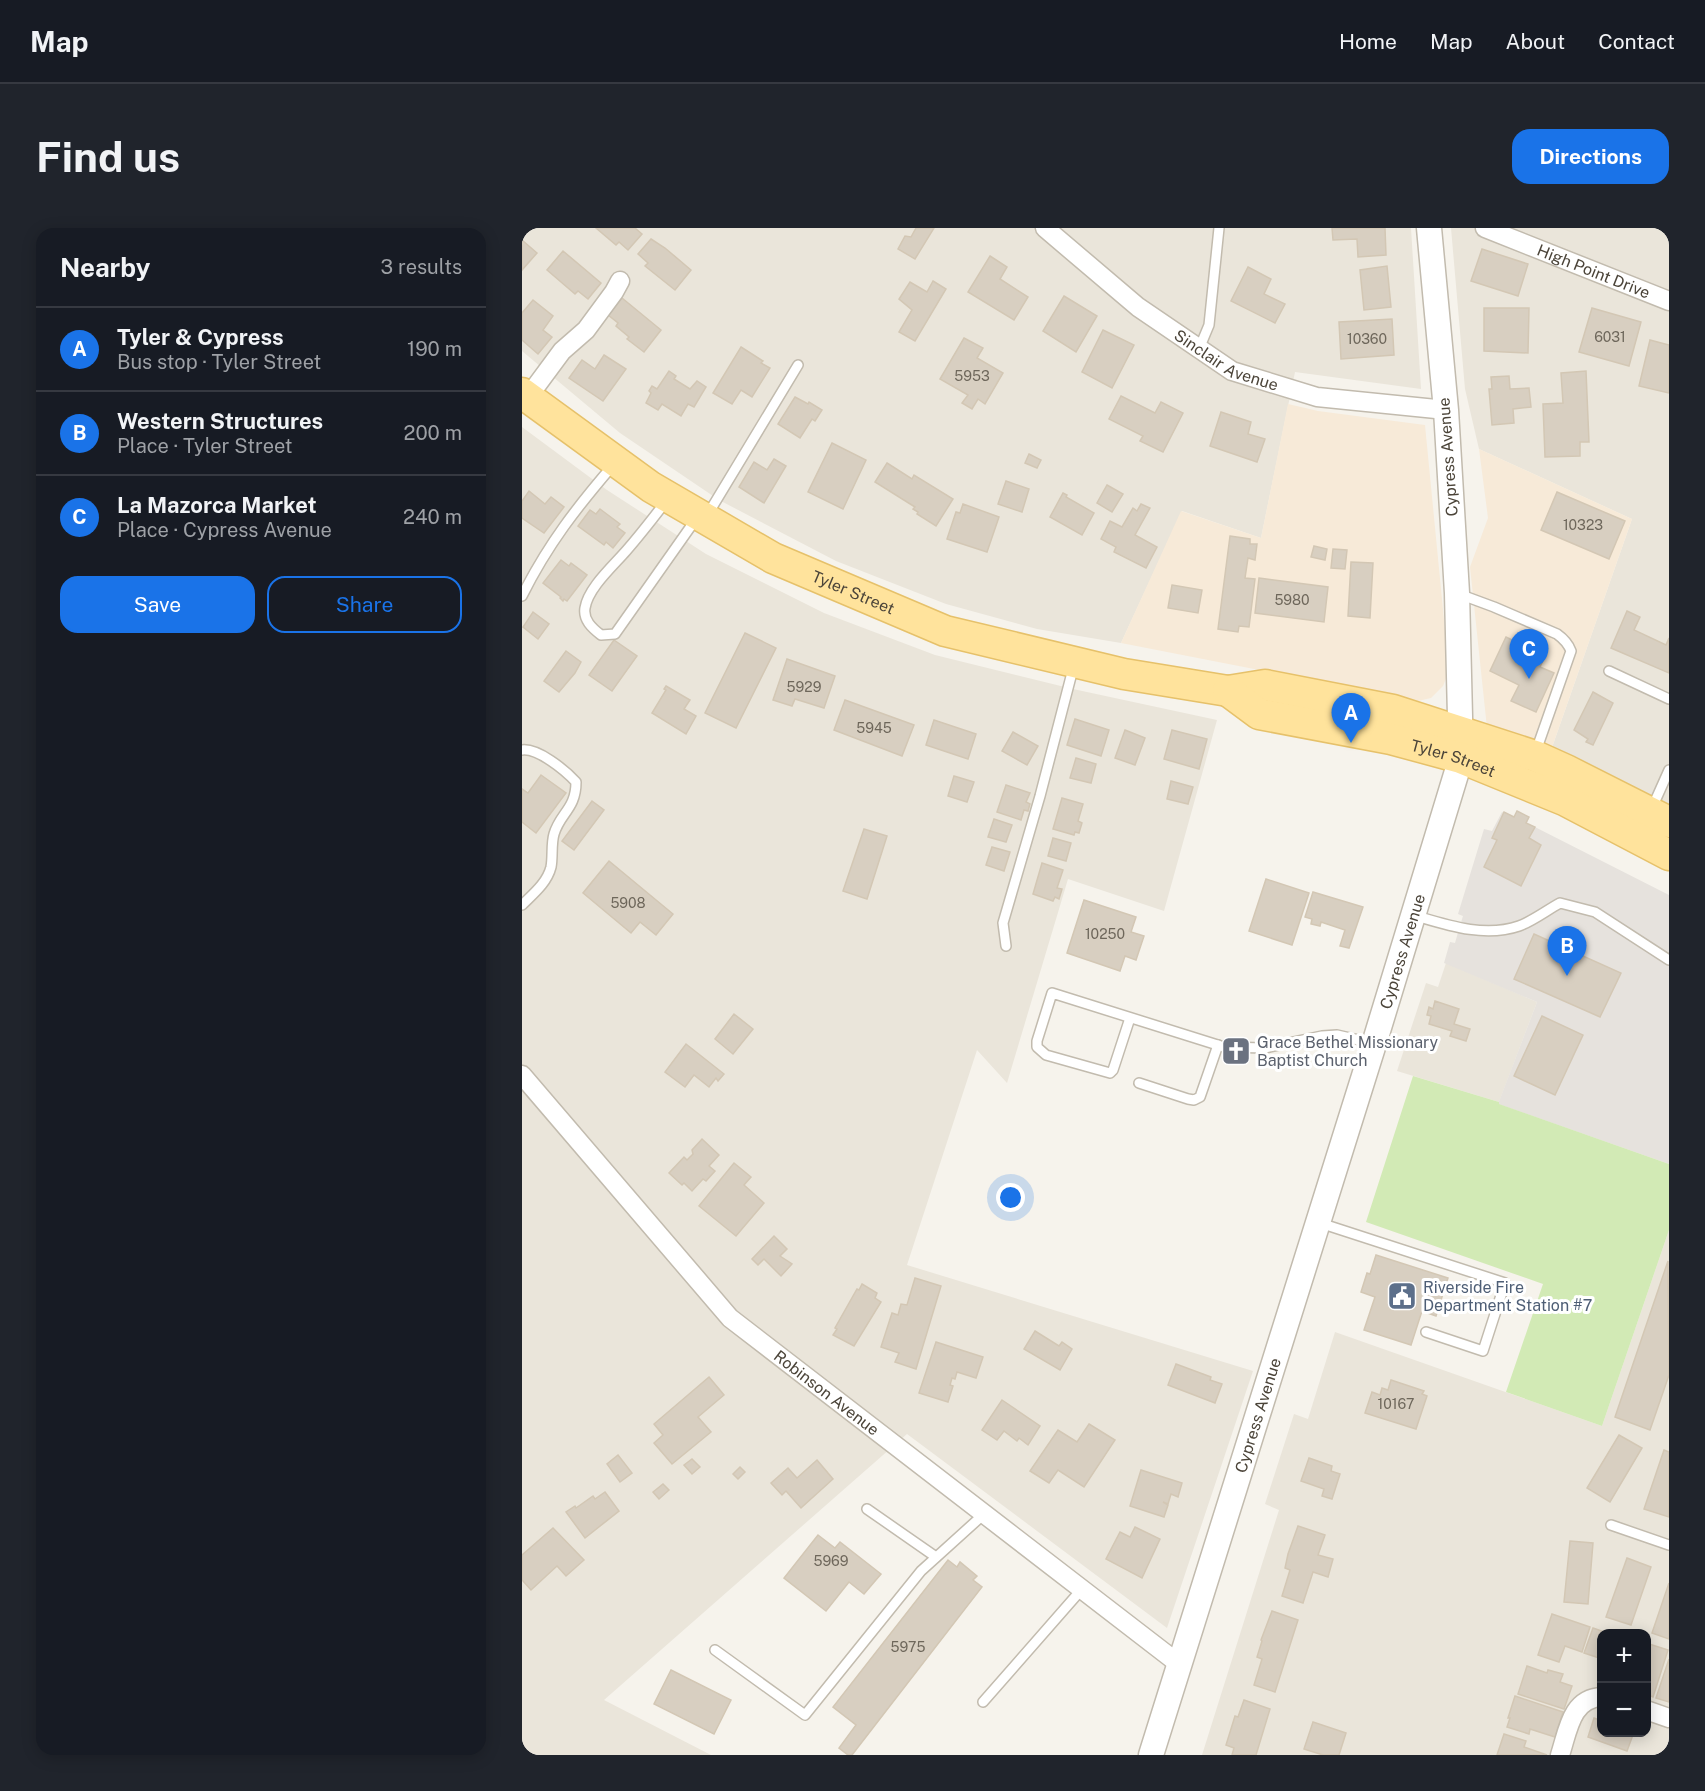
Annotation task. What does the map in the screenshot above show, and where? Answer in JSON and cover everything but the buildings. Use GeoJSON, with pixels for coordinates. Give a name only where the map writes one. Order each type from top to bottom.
{"type":"FeatureCollection","features":[{"type":"Feature","properties":{"kind":"main road","name":"Tyler Street"},"geometry":{"type":"LineString","coordinates":[[525,395],[669,498],[785,564],[945,631],[1124,674],[1228,692],[1265,685],[1393,710],[1669,855]]}},
{"type":"Feature","properties":{"kind":"main road","name":"Tyler Street"},"geometry":{"type":"LineString","coordinates":[[1460,745],[1535,756],[1660,817]]}},
{"type":"Feature","properties":{"kind":"street","name":"Sinclair Avenue"},"geometry":{"type":"LineString","coordinates":[[1045,228],[1138,308],[1232,371],[1317,397],[1446,410]]}},
{"type":"Feature","properties":{"kind":"street","name":"Cypress Avenue"},"geometry":{"type":"LineString","coordinates":[[1151,1755],[1374,1044],[1413,915],[1460,745],[1456,593],[1446,410],[1429,228]]}},
{"type":"Feature","properties":{"kind":"street","name":"High Point Drive"},"geometry":{"type":"LineString","coordinates":[[1485,228],[1669,301]]}},
{"type":"Feature","properties":{"kind":"street"},"geometry":{"type":"LineString","coordinates":[[525,395],[562,351],[586,330],[620,281]]}},
{"type":"Feature","properties":{"kind":"street","name":"Robinson Avenue"},"geometry":{"type":"LineString","coordinates":[[522,1075],[730,1318],[1179,1664]]}},
{"type":"Feature","properties":{"kind":"street"},"geometry":{"type":"LineString","coordinates":[[1560,1755],[1576,1707],[1593,1699]]}},
{"type":"Feature","properties":{"kind":"street"},"geometry":{"type":"LineString","coordinates":[[1651,1711],[1669,1718]]}},
{"type":"Feature","properties":{"kind":"lane"},"geometry":{"type":"LineString","coordinates":[[1199,349],[1209,326],[1219,228]]}},
{"type":"Feature","properties":{"kind":"lane"},"geometry":{"type":"LineString","coordinates":[[669,498],[626,551],[598,580],[585,606],[585,618],[601,635],[615,634],[702,517],[798,365]]}},
{"type":"Feature","properties":{"kind":"lane"},"geometry":{"type":"LineString","coordinates":[[522,596],[538,564],[572,514],[616,462]]}},
{"type":"Feature","properties":{"kind":"lane"},"geometry":{"type":"LineString","coordinates":[[1456,593],[1494,606],[1557,634],[1569,645],[1571,651],[1545,721],[1535,756]]}},
{"type":"Feature","properties":{"kind":"lane"},"geometry":{"type":"LineString","coordinates":[[1006,946],[1002,924],[1040,796],[1075,663]]}},
{"type":"Feature","properties":{"kind":"lane"},"geometry":{"type":"LineString","coordinates":[[1609,671],[1669,699]]}},
{"type":"Feature","properties":{"kind":"lane"},"geometry":{"type":"LineString","coordinates":[[522,750],[537,752],[569,775],[576,782],[576,791],[574,800],[554,833],[550,869],[543,885],[522,905]]}},
{"type":"Feature","properties":{"kind":"lane"},"geometry":{"type":"LineString","coordinates":[[1660,817],[1669,770]]}},
{"type":"Feature","properties":{"kind":"lane"},"geometry":{"type":"LineString","coordinates":[[1413,915],[1459,929],[1492,931],[1519,926],[1560,903],[1595,912],[1669,960]]}},
{"type":"Feature","properties":{"kind":"lane"},"geometry":{"type":"LineString","coordinates":[[1130,1017],[1110,1074],[1046,1055],[1037,1047],[1036,1041],[1052,993],[1130,1017],[1218,1045],[1265,1048],[1337,1035],[1374,1044]]}},
{"type":"Feature","properties":{"kind":"lane"},"geometry":{"type":"LineString","coordinates":[[1139,1083],[1194,1100],[1200,1097],[1218,1045]]}},
{"type":"Feature","properties":{"kind":"lane"},"geometry":{"type":"LineString","coordinates":[[1318,1222],[1505,1283],[1483,1350],[1426,1332]]}},
{"type":"Feature","properties":{"kind":"lane"},"geometry":{"type":"LineString","coordinates":[[867,1509],[936,1557]]}},
{"type":"Feature","properties":{"kind":"lane"},"geometry":{"type":"LineString","coordinates":[[716,1650],[805,1715],[921,1571],[984,1514]]}},
{"type":"Feature","properties":{"kind":"lane"},"geometry":{"type":"LineString","coordinates":[[1611,1525],[1669,1545]]}},
{"type":"Feature","properties":{"kind":"lane"},"geometry":{"type":"LineString","coordinates":[[983,1702],[1082,1589]]}},
{"type":"Feature","properties":{"kind":"shaded area"},"geometry":{"type":"Polygon","coordinates":[[[522,228],[1411,228],[1421,389],[1295,372],[1261,538],[1182,511],[1121,643],[1037,629],[946,604],[836,561],[719,500],[620,433],[522,351],[522,228]]]}},
{"type":"Feature","properties":{"kind":"shaded area"},"geometry":{"type":"Polygon","coordinates":[[[1451,228],[1669,228],[1669,810],[1549,756],[1632,519],[1479,449],[1465,389],[1451,228]]]}},
{"type":"Feature","properties":{"kind":"shaded area"},"geometry":{"type":"Polygon","coordinates":[[[1288,404],[1318,411],[1425,425],[1449,671],[1443,686],[1431,698],[1418,701],[1121,643],[1181,511],[1261,538],[1288,404]]]}},
{"type":"Feature","properties":{"kind":"shaded area"},"geometry":{"type":"Polygon","coordinates":[[[522,427],[607,490],[706,554],[824,613],[935,655],[1073,689],[1217,720],[1164,911],[1068,879],[1007,1083],[977,1050],[907,1265],[1253,1371],[1167,1628],[907,1434],[604,1700],[711,1755],[522,1755],[522,427]]]}},
{"type":"Feature","properties":{"kind":"shaded area"},"geometry":{"type":"Polygon","coordinates":[[[1479,449],[1632,519],[1549,756],[1487,728],[1470,567],[1488,518],[1479,449]]]}},
{"type":"Feature","properties":{"kind":"shaded area"},"geometry":{"type":"Polygon","coordinates":[[[1517,811],[1529,817],[1527,823],[1669,895],[1669,1164],[1498,1104],[1537,1002],[1444,963],[1450,942],[1455,943],[1463,916],[1458,914],[1484,829],[1492,831],[1502,812],[1514,817],[1517,811]]]}},
{"type":"Feature","properties":{"kind":"shaded area"},"geometry":{"type":"Polygon","coordinates":[[[1446,963],[1537,1002],[1499,1102],[1397,1071],[1426,983],[1438,987],[1446,963]]]}},
{"type":"Feature","properties":{"kind":"shaded area"},"geometry":{"type":"Polygon","coordinates":[[[1669,1230],[1669,1755],[1202,1755],[1279,1510],[1265,1504],[1294,1414],[1308,1419],[1335,1332],[1602,1426],[1669,1230]]]}},
{"type":"Feature","properties":{"kind":"green space"},"geometry":{"type":"Polygon","coordinates":[[[1413,1076],[1499,1102],[1499,1104],[1669,1164],[1669,1230],[1602,1426],[1506,1392],[1543,1284],[1366,1222],[1413,1076]]]}},
{"type":"Feature","properties":{"kind":"place","name":"La Mazorca Market"},"geometry":{"type":"Point","coordinates":[1529,679]}},
{"type":"Feature","properties":{"kind":"place","name":"Tyler & Cypress"},"geometry":{"type":"Point","coordinates":[1351,743]}},
{"type":"Feature","properties":{"kind":"place","name":"Western Structures"},"geometry":{"type":"Point","coordinates":[1567,976]}},
{"type":"Feature","properties":{"kind":"place","name":"Grace Bethel Missionary Baptist Church"},"geometry":{"type":"Point","coordinates":[1236,1051]}},
{"type":"Feature","properties":{"kind":"place","name":"Riverside Fire Department Station #7"},"geometry":{"type":"Point","coordinates":[1402,1296]}}]}
